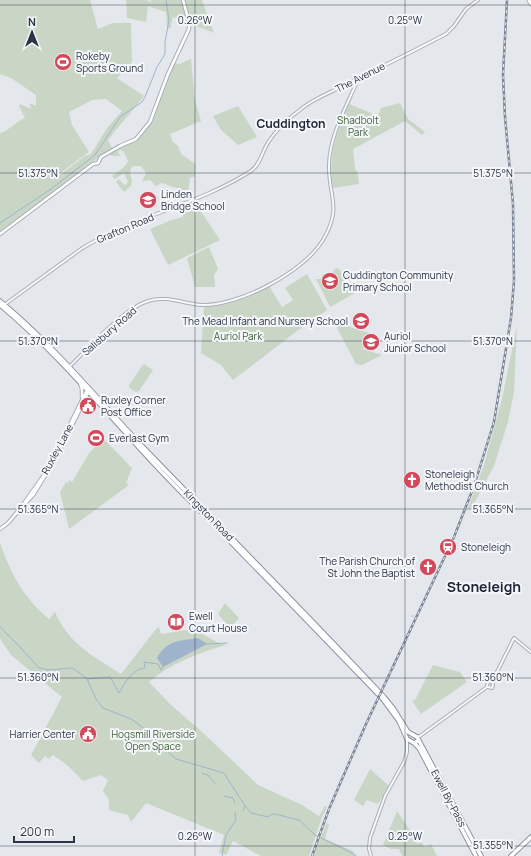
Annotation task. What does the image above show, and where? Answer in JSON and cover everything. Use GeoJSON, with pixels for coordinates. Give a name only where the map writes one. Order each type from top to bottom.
{"type":"FeatureCollection","features":[{"type":"Feature","properties":{"kind":"highway","name":"Kingston Road"},"geometry":{"type":"LineString","coordinates":[[0,301],[2,305],[40,340],[79,381],[89,389],[139,443],[384,697],[411,734]]}},
{"type":"Feature","properties":{"kind":"highway","name":"Kingston Road"},"geometry":{"type":"LineString","coordinates":[[2,305],[34,330],[176,485],[382,698],[399,721],[407,738]]}},
{"type":"Feature","properties":{"kind":"highway"},"geometry":{"type":"LineString","coordinates":[[411,734],[415,741],[407,738],[411,734]]}},
{"type":"Feature","properties":{"kind":"highway","name":"Ewell By-Pass"},"geometry":{"type":"LineString","coordinates":[[415,741],[476,856]]}},
{"type":"Feature","properties":{"kind":"highway","name":"Ewell By-Pass"},"geometry":{"type":"LineString","coordinates":[[415,741],[481,856]]}},
{"type":"Feature","properties":{"kind":"highway"},"geometry":{"type":"LineString","coordinates":[[511,856],[531,837]]}},
{"type":"Feature","properties":{"kind":"main road"},"geometry":{"type":"LineString","coordinates":[[0,234],[93,164],[98,163],[99,160],[120,146],[136,139],[150,122],[160,92],[189,26],[183,0]]}},
{"type":"Feature","properties":{"kind":"main road"},"geometry":{"type":"LineString","coordinates":[[529,0],[531,4]]}},
{"type":"Feature","properties":{"kind":"main road"},"geometry":{"type":"LineString","coordinates":[[79,381],[82,393],[81,400]]}},
{"type":"Feature","properties":{"kind":"main road","name":"Ruxley Lane"},"geometry":{"type":"LineString","coordinates":[[20,509],[52,461],[81,400],[89,389]]}},
{"type":"Feature","properties":{"kind":"main road","name":"Ruxley Lane"},"geometry":{"type":"LineString","coordinates":[[0,529],[12,519],[33,495],[44,478],[63,444],[89,389]]}},
{"type":"Feature","properties":{"kind":"street","name":"The Avenue"},"geometry":{"type":"LineString","coordinates":[[255,168],[259,164],[263,150],[270,139],[297,112],[355,80],[449,32],[456,25],[466,9],[478,0]]}},
{"type":"Feature","properties":{"kind":"street","name":"Salisbury Road"},"geometry":{"type":"LineString","coordinates":[[69,367],[127,312],[142,303],[158,299],[166,299],[202,305],[218,304],[233,300],[267,285],[295,269],[309,258],[323,240],[333,218],[334,206],[329,172],[330,154],[336,133],[356,84],[355,80]]}},
{"type":"Feature","properties":{"kind":"street","name":"Grafton Road"},"geometry":{"type":"LineString","coordinates":[[2,305],[92,242],[225,186],[255,168]]}},
{"type":"Feature","properties":{"kind":"street"},"geometry":{"type":"LineString","coordinates":[[407,746],[487,687],[492,688],[492,682],[514,638],[531,652]]}},
{"type":"Feature","properties":{"kind":"street"},"geometry":{"type":"LineString","coordinates":[[487,687],[486,685],[488,682],[492,682]]}},
{"type":"Feature","properties":{"kind":"street","name":"Kingston Road"},"geometry":{"type":"LineString","coordinates":[[371,856],[368,849],[370,838],[385,796],[404,762],[406,756],[407,738]]}},
{"type":"Feature","properties":{"kind":"green space"},"geometry":{"type":"Polygon","coordinates":[[[0,0],[90,0],[98,29],[113,23],[131,23],[132,62],[117,78],[144,96],[108,140],[112,148],[118,144],[119,145],[89,164],[50,196],[0,231],[0,133],[25,118],[19,106],[20,104],[31,109],[29,103],[36,106],[36,95],[11,78],[0,74],[0,0]],[[106,99],[92,100],[69,112],[72,125],[89,152],[55,177],[56,178],[85,156],[91,154],[107,128],[122,111],[106,99]]]}},
{"type":"Feature","properties":{"kind":"green space"},"geometry":{"type":"Polygon","coordinates":[[[126,0],[147,0],[153,3],[150,0],[162,0],[160,2],[163,0],[202,0],[214,33],[173,17],[170,29],[167,27],[166,12],[148,6],[146,22],[127,18],[126,0]]]}},
{"type":"Feature","properties":{"kind":"green space"},"geometry":{"type":"Polygon","coordinates":[[[191,59],[195,100],[201,121],[170,134],[172,141],[178,146],[181,154],[196,166],[195,176],[190,178],[188,192],[185,197],[176,188],[162,183],[156,186],[150,180],[142,181],[146,173],[141,166],[134,166],[131,168],[130,174],[132,181],[131,186],[124,192],[116,182],[119,179],[126,185],[128,182],[124,173],[115,179],[112,176],[125,166],[128,161],[124,152],[121,150],[118,151],[120,156],[112,156],[109,154],[135,140],[150,125],[154,118],[164,85],[173,63],[179,64],[191,59]]]}},
{"type":"Feature","properties":{"kind":"green space","name":"Shadbolt Park"},"geometry":{"type":"Polygon","coordinates":[[[400,103],[408,119],[425,132],[422,135],[405,121],[353,149],[355,169],[357,171],[359,184],[333,188],[332,155],[340,125],[349,104],[378,116],[381,108],[400,103]]]}},
{"type":"Feature","properties":{"kind":"green space"},"geometry":{"type":"Polygon","coordinates":[[[238,106],[257,137],[238,145],[221,130],[213,116],[238,106]]]}},
{"type":"Feature","properties":{"kind":"green space"},"geometry":{"type":"Polygon","coordinates":[[[194,201],[220,240],[168,265],[150,229],[183,217],[182,211],[179,207],[194,201]]]}},
{"type":"Feature","properties":{"kind":"green space"},"geometry":{"type":"Polygon","coordinates":[[[209,247],[218,269],[214,275],[215,287],[195,287],[187,258],[209,247]]]}},
{"type":"Feature","properties":{"kind":"green space"},"geometry":{"type":"Polygon","coordinates":[[[336,268],[339,269],[355,293],[330,307],[316,279],[321,279],[323,274],[331,274],[336,268]]]}},
{"type":"Feature","properties":{"kind":"green space","name":"Auriol Park"},"geometry":{"type":"Polygon","coordinates":[[[307,274],[327,310],[233,380],[221,365],[201,353],[204,307],[238,301],[269,286],[282,307],[293,300],[285,288],[307,274]]]}},
{"type":"Feature","properties":{"kind":"green space","name":"Auriol Junior School"},"geometry":{"type":"Polygon","coordinates":[[[345,319],[350,327],[369,333],[363,349],[382,355],[362,365],[356,364],[336,326],[337,323],[345,319]]]}},
{"type":"Feature","properties":{"kind":"green space"},"geometry":{"type":"Polygon","coordinates":[[[517,325],[514,392],[508,422],[494,466],[471,509],[468,508],[484,465],[502,399],[517,325]]]}},
{"type":"Feature","properties":{"kind":"green space"},"geometry":{"type":"Polygon","coordinates":[[[144,364],[153,370],[139,391],[136,392],[129,387],[129,385],[144,364]]]}},
{"type":"Feature","properties":{"kind":"green space"},"geometry":{"type":"Polygon","coordinates":[[[101,436],[132,468],[126,483],[129,485],[69,529],[60,492],[66,482],[68,483],[69,480],[72,482],[89,453],[97,445],[101,436]]]}},
{"type":"Feature","properties":{"kind":"green space","name":"Hogsmill Riverside Open Space"},"geometry":{"type":"Polygon","coordinates":[[[0,543],[13,575],[25,593],[40,611],[49,619],[55,612],[67,633],[75,641],[92,655],[121,674],[159,627],[161,634],[193,629],[217,642],[226,645],[186,659],[167,669],[149,682],[170,704],[258,785],[302,805],[319,816],[325,806],[327,807],[322,817],[309,856],[261,856],[233,841],[226,855],[219,853],[224,835],[146,803],[131,822],[128,815],[109,810],[109,800],[103,791],[108,780],[101,775],[83,781],[67,765],[53,755],[49,759],[45,756],[39,763],[31,755],[62,697],[11,655],[0,639],[0,543]]]}},
{"type":"Feature","properties":{"kind":"green space"},"geometry":{"type":"Polygon","coordinates":[[[225,603],[239,618],[230,628],[218,614],[225,603]]]}},
{"type":"Feature","properties":{"kind":"green space"},"geometry":{"type":"Polygon","coordinates":[[[433,665],[460,672],[467,682],[421,714],[412,701],[415,700],[433,665]]]}},
{"type":"Feature","properties":{"kind":"green space"},"geometry":{"type":"Polygon","coordinates":[[[370,769],[389,786],[378,804],[367,800],[363,806],[354,800],[370,769]]]}},
{"type":"Feature","properties":{"kind":"green space"},"geometry":{"type":"Polygon","coordinates":[[[397,811],[416,839],[417,844],[421,842],[425,847],[431,844],[437,856],[402,856],[399,849],[391,849],[383,845],[397,811]]]}},
{"type":"Feature","properties":{"kind":"green space"},"geometry":{"type":"Polygon","coordinates":[[[327,823],[329,824],[325,839],[353,851],[357,856],[313,856],[327,823]]]}},
{"type":"Feature","properties":{"kind":"water"},"geometry":{"type":"Polygon","coordinates":[[[198,638],[207,644],[163,667],[157,658],[165,648],[174,642],[198,638]]]}},
{"type":"Feature","properties":{"kind":"waterway"},"geometry":{"type":"LineString","coordinates":[[0,223],[51,189],[95,155],[120,117],[142,102],[157,67],[165,54],[165,42],[169,20],[166,0]]}},
{"type":"Feature","properties":{"kind":"waterway"},"geometry":{"type":"LineString","coordinates":[[0,627],[39,668],[49,670],[74,669],[87,679],[96,699],[103,708],[131,719],[141,726],[176,759],[224,773],[251,813],[268,817],[275,814],[299,820],[315,835],[352,853],[355,856]]}},
{"type":"Feature","properties":{"kind":"waterway"},"geometry":{"type":"LineString","coordinates":[[207,644],[227,643]]}},
{"type":"Feature","properties":{"kind":"waterway"},"geometry":{"type":"LineString","coordinates":[[87,679],[110,677],[119,693],[126,681],[136,671],[145,668],[144,662],[158,664],[161,670],[163,667]]}},
{"type":"Feature","properties":{"kind":"waterway"},"geometry":{"type":"LineString","coordinates":[[202,773],[208,775],[215,783]]}},
{"type":"Feature","properties":{"kind":"waterway"},"geometry":{"type":"LineString","coordinates":[[224,796],[233,798],[235,803]]}},
{"type":"Feature","properties":{"kind":"waterway"},"geometry":{"type":"LineString","coordinates":[[243,811],[244,807]]}},
{"type":"Feature","properties":{"kind":"waterway"},"geometry":{"type":"LineString","coordinates":[[222,856],[226,835],[236,820],[235,812]]}},
{"type":"Feature","properties":{"kind":"railway"},"geometry":{"type":"LineString","coordinates":[[312,856],[329,809],[366,724],[454,537],[474,486],[494,422],[511,318],[514,281],[513,204],[505,117],[503,75],[507,0]]}},
{"type":"Feature","properties":{"kind":"place","name":"Rokeby Sports Ground"},"geometry":{"type":"Point","coordinates":[63,62]}},
{"type":"Feature","properties":{"kind":"place","name":"Linden Bridge School"},"geometry":{"type":"Point","coordinates":[148,200]}},
{"type":"Feature","properties":{"kind":"place","name":"Cuddington Community Primary School"},"geometry":{"type":"Point","coordinates":[330,281]}},
{"type":"Feature","properties":{"kind":"place","name":"The Mead Infant and Nursery School"},"geometry":{"type":"Point","coordinates":[361,321]}},
{"type":"Feature","properties":{"kind":"place","name":"Auriol Junior School"},"geometry":{"type":"Point","coordinates":[371,342]}},
{"type":"Feature","properties":{"kind":"place","name":"Ruxley Corner Post Office"},"geometry":{"type":"Point","coordinates":[88,406]}},
{"type":"Feature","properties":{"kind":"place","name":"Everlast Gym"},"geometry":{"type":"Point","coordinates":[96,438]}},
{"type":"Feature","properties":{"kind":"place","name":"Stoneleigh Methodist Church"},"geometry":{"type":"Point","coordinates":[412,480]}},
{"type":"Feature","properties":{"kind":"place","name":"Stoneleigh"},"geometry":{"type":"Point","coordinates":[448,547]}},
{"type":"Feature","properties":{"kind":"place","name":"The Parish Church of St John the Baptist"},"geometry":{"type":"Point","coordinates":[428,567]}},
{"type":"Feature","properties":{"kind":"place","name":"Ewell Court House"},"geometry":{"type":"Point","coordinates":[176,622]}},
{"type":"Feature","properties":{"kind":"place","name":"Harrier Center"},"geometry":{"type":"Point","coordinates":[88,734]}},
{"type":"Feature","properties":{"kind":"district","name":"Cuddington"},"geometry":{"type":"Point","coordinates":[291,123]}},
{"type":"Feature","properties":{"kind":"district","name":"Stoneleigh"},"geometry":{"type":"Point","coordinates":[484,586]}}]}
